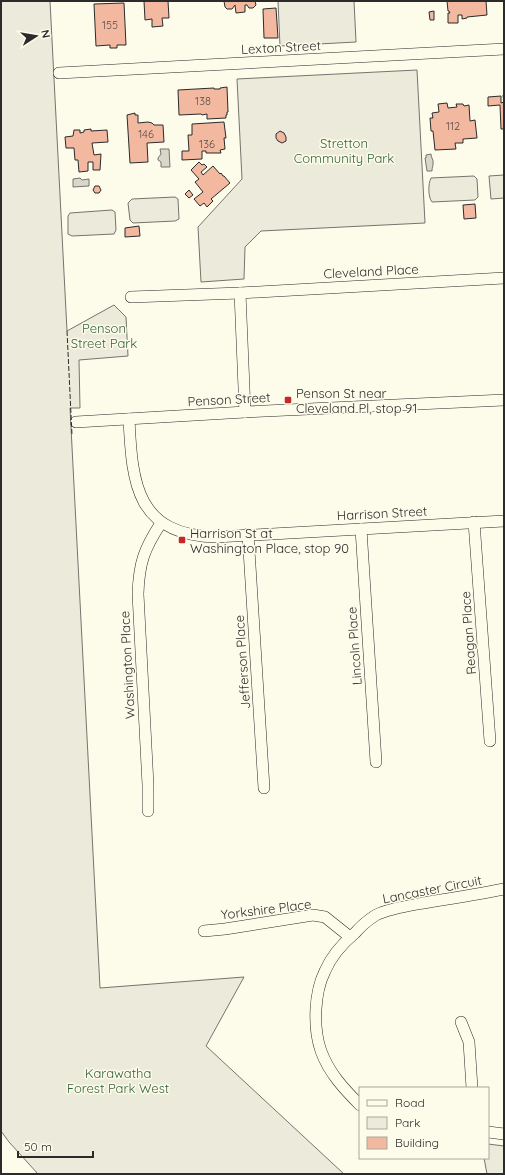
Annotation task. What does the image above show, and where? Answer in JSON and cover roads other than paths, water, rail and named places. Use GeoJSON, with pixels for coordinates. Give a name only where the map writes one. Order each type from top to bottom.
{"type":"FeatureCollection","features":[{"type":"Feature","properties":{"kind":"street","name":"Lexton Street"},"geometry":{"type":"LineString","coordinates":[[60,73],[504,49]]}},
{"type":"Feature","properties":{"kind":"street","name":"Cleveland Place"},"geometry":{"type":"LineString","coordinates":[[131,297],[504,278]]}},
{"type":"Feature","properties":{"kind":"street"},"geometry":{"type":"LineString","coordinates":[[240,292],[245,412]]}},
{"type":"Feature","properties":{"kind":"street","name":"Penson Street"},"geometry":{"type":"LineString","coordinates":[[76,422],[245,412],[504,400]]}},
{"type":"Feature","properties":{"kind":"street","name":"Harrison Street"},"geometry":{"type":"LineString","coordinates":[[129,419],[130,443],[135,479],[141,496],[149,510],[161,522],[178,531],[195,535],[216,536],[504,521]]}},
{"type":"Feature","properties":{"kind":"street","name":"Washington Place"},"geometry":{"type":"LineString","coordinates":[[148,811],[138,594],[140,566],[145,551],[161,522]]}},
{"type":"Feature","properties":{"kind":"street","name":"Reagan Place"},"geometry":{"type":"LineString","coordinates":[[474,522],[490,741]]}},
{"type":"Feature","properties":{"kind":"street","name":"Lincoln Place"},"geometry":{"type":"LineString","coordinates":[[361,528],[376,762]]}},
{"type":"Feature","properties":{"kind":"street","name":"Jefferson Place"},"geometry":{"type":"LineString","coordinates":[[248,534],[264,788]]}},
{"type":"Feature","properties":{"kind":"street","name":"Lancaster Circuit"},"geometry":{"type":"LineString","coordinates":[[359,1104],[341,1086],[330,1070],[321,1051],[316,1030],[315,1011],[318,991],[324,971],[336,953],[366,922],[377,915],[401,907],[504,889]]}},
{"type":"Feature","properties":{"kind":"street","name":"Yorkshire Place"},"geometry":{"type":"LineString","coordinates":[[204,931],[312,915],[324,916],[350,937]]}},
{"type":"Feature","properties":{"kind":"street"},"geometry":{"type":"LineString","coordinates":[[461,1022],[469,1042],[472,1087]]}},
{"type":"Feature","properties":{"kind":"street"},"geometry":{"type":"LineString","coordinates":[[489,1132],[504,1134]]}},
{"type":"Feature","properties":{"kind":"place","name":"Penson St near Cleveland Pl, stop 91"},"geometry":{"type":"Point","coordinates":[288,400]}},
{"type":"Feature","properties":{"kind":"place","name":"Harrison St at Washington Place, stop 90"},"geometry":{"type":"Point","coordinates":[182,540]}},
{"type":"Feature","properties":{"kind":"park label","name":"Stretton Community Park"},"geometry":{"type":"Point","coordinates":[344,150]}},
{"type":"Feature","properties":{"kind":"park label","name":"Penson Street Park"},"geometry":{"type":"Point","coordinates":[104,336]}},
{"type":"Feature","properties":{"kind":"park label","name":"Karawatha Forest Park West"},"geometry":{"type":"Point","coordinates":[118,1080]}}]}
